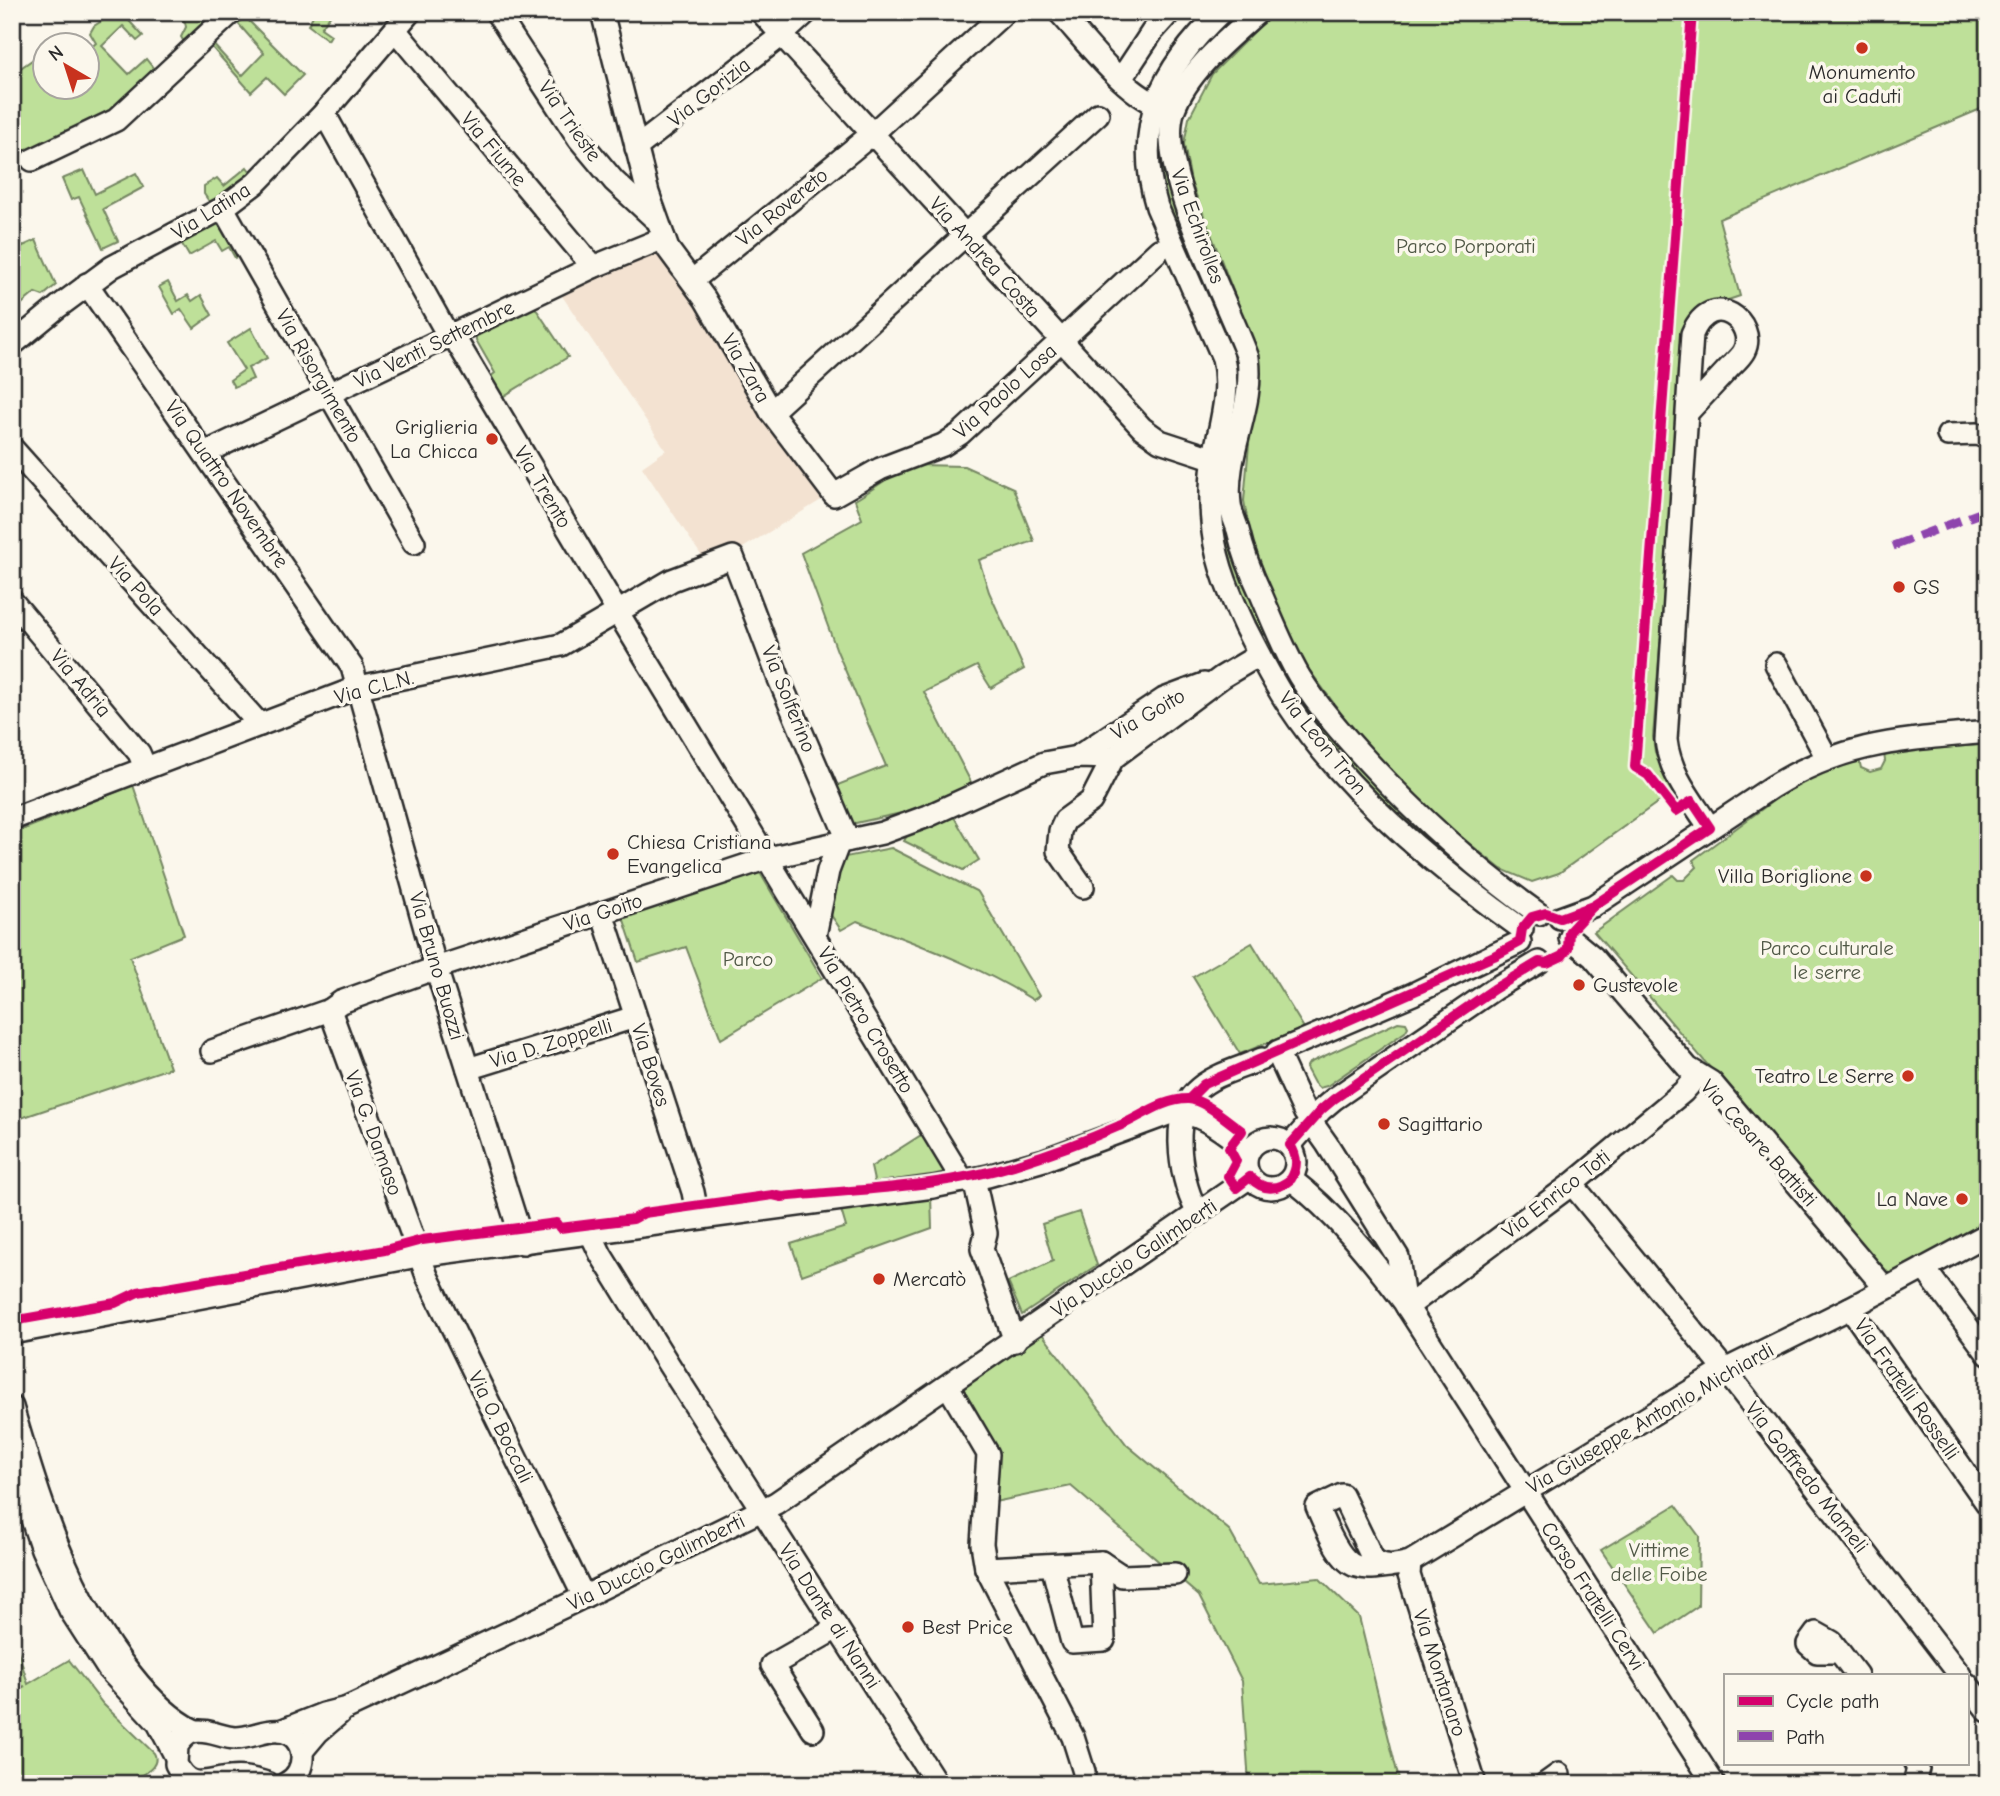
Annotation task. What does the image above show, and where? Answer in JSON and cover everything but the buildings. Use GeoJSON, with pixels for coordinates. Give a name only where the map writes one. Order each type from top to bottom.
{"type":"FeatureCollection","features":[{"type":"Feature","properties":{"kind":"street"},"geometry":{"type":"LineString","coordinates":[[32,160],[116,120],[232,12]]}},
{"type":"Feature","properties":{"kind":"street","name":"Via Latina"},"geometry":{"type":"LineString","coordinates":[[12,345],[112,267],[223,208],[256,183],[324,113],[410,12]]}},
{"type":"Feature","properties":{"kind":"street","name":"Via Trieste"},"geometry":{"type":"LineString","coordinates":[[496,12],[579,139],[660,229]]}},
{"type":"Feature","properties":{"kind":"street"},"geometry":{"type":"LineString","coordinates":[[602,12],[636,148],[660,229]]}},
{"type":"Feature","properties":{"kind":"street","name":"Via Andrea Costa"},"geometry":{"type":"LineString","coordinates":[[761,12],[1135,421],[1152,436],[1223,461]]}},
{"type":"Feature","properties":{"kind":"street","name":"Via Gorizia"},"geometry":{"type":"LineString","coordinates":[[636,148],[782,35],[807,12]]}},
{"type":"Feature","properties":{"kind":"street","name":"Via Rovereto"},"geometry":{"type":"LineString","coordinates":[[693,280],[872,134],[1004,12]]}},
{"type":"Feature","properties":{"kind":"street"},"geometry":{"type":"LineString","coordinates":[[1059,12],[1121,79],[1164,107]]}},
{"type":"Feature","properties":{"kind":"street"},"geometry":{"type":"LineString","coordinates":[[1121,79],[1152,32],[1170,12]]}},
{"type":"Feature","properties":{"kind":"street","name":"Via Echirolles"},"geometry":{"type":"LineString","coordinates":[[1221,12],[1189,46],[1170,73],[1164,107],[1182,194],[1248,358],[1251,375],[1250,393],[1240,425],[1223,461]]}},
{"type":"Feature","properties":{"kind":"street","name":"Via Echirolles"},"geometry":{"type":"LineString","coordinates":[[1164,107],[1208,58],[1258,12]]}},
{"type":"Feature","properties":{"kind":"street","name":"Via Fiume"},"geometry":{"type":"LineString","coordinates":[[396,31],[593,267]]}},
{"type":"Feature","properties":{"kind":"street","name":"Via Trento"},"geometry":{"type":"LineString","coordinates":[[324,113],[445,330],[452,335],[768,858]]}},
{"type":"Feature","properties":{"kind":"street"},"geometry":{"type":"LineString","coordinates":[[771,412],[1098,114]]}},
{"type":"Feature","properties":{"kind":"street","name":"Via Risorgimento"},"geometry":{"type":"LineString","coordinates":[[223,208],[414,543]]}},
{"type":"Feature","properties":{"kind":"street","name":"Via Venti Settembre"},"geometry":{"type":"LineString","coordinates":[[205,453],[593,267],[660,229]]}},
{"type":"Feature","properties":{"kind":"street","name":"Via Zara"},"geometry":{"type":"LineString","coordinates":[[660,229],[668,249],[693,280],[771,412],[834,495]]}},
{"type":"Feature","properties":{"kind":"street","name":"Via Paolo Losa"},"geometry":{"type":"LineString","coordinates":[[834,495],[880,469],[943,445],[960,434],[1158,250]]}},
{"type":"Feature","properties":{"kind":"street","name":"Via Quattro Novembre"},"geometry":{"type":"LineString","coordinates":[[87,284],[352,667],[359,688]]}},
{"type":"Feature","properties":{"kind":"street"},"geometry":{"type":"LineString","coordinates":[[1688,412],[1666,740],[1669,760],[1675,774],[1710,828]]}},
{"type":"Feature","properties":{"kind":"street"},"geometry":{"type":"LineString","coordinates":[[1948,435],[1977,434],[1988,438]]}},
{"type":"Feature","properties":{"kind":"street","name":"Via Pola"},"geometry":{"type":"LineString","coordinates":[[12,448],[260,724]]}},
{"type":"Feature","properties":{"kind":"street","name":"Via Leon Tron"},"geometry":{"type":"LineString","coordinates":[[1223,461],[1211,493],[1217,556],[1238,611],[1259,655],[1290,708],[1332,762],[1412,841],[1526,945]]}},
{"type":"Feature","properties":{"kind":"street","name":"Via Leon Tron"},"geometry":{"type":"LineString","coordinates":[[1223,461],[1230,504],[1242,549],[1278,634],[1300,677],[1352,745],[1394,789],[1443,836],[1560,932]]}},
{"type":"Feature","properties":{"kind":"street","name":"Via C.L.N."},"geometry":{"type":"LineString","coordinates":[[12,819],[359,688],[561,645],[672,580],[733,557]]}},
{"type":"Feature","properties":{"kind":"street","name":"Via Solferino"},"geometry":{"type":"LineString","coordinates":[[733,557],[844,841]]}},
{"type":"Feature","properties":{"kind":"street","name":"Via Adria"},"geometry":{"type":"LineString","coordinates":[[12,601],[139,753],[145,768]]}},
{"type":"Feature","properties":{"kind":"street","name":"Via Goito"},"geometry":{"type":"LineString","coordinates":[[1083,887],[1058,851],[1060,831],[1065,820],[1091,801],[1114,758],[1222,677],[1259,655]]}},
{"type":"Feature","properties":{"kind":"street"},"geometry":{"type":"LineString","coordinates":[[1776,664],[1827,758]]}},
{"type":"Feature","properties":{"kind":"street","name":"Via Goito"},"geometry":{"type":"LineString","coordinates":[[1077,757],[1164,699],[1222,677]]}},
{"type":"Feature","properties":{"kind":"street","name":"Via Bruno Buozzi"},"geometry":{"type":"LineString","coordinates":[[359,688],[436,968],[523,1243]]}},
{"type":"Feature","properties":{"kind":"street"},"geometry":{"type":"LineString","coordinates":[[1526,945],[1547,963],[1560,932],[1593,906],[1790,776],[1827,758],[1874,744],[1988,732]]}},
{"type":"Feature","properties":{"kind":"street","name":"Via Goito"},"geometry":{"type":"LineString","coordinates":[[212,1051],[330,1010],[341,1002],[436,968],[768,858],[882,833],[928,816],[1044,764],[1077,757],[1114,758]]}},
{"type":"Feature","properties":{"kind":"street"},"geometry":{"type":"LineString","coordinates":[[815,936],[828,871],[844,841]]}},
{"type":"Feature","properties":{"kind":"street","name":"Via Pietro Crosetto"},"geometry":{"type":"LineString","coordinates":[[768,858],[969,1180],[986,1233],[982,1249],[1014,1340]]}},
{"type":"Feature","properties":{"kind":"street","name":"Via Boves"},"geometry":{"type":"LineString","coordinates":[[602,913],[693,1192],[698,1218]]}},
{"type":"Feature","properties":{"kind":"street"},"geometry":{"type":"LineString","coordinates":[[1290,1145],[1334,1099],[1493,989],[1514,965],[1526,945],[1532,917],[1560,932]]}},
{"type":"Feature","properties":{"kind":"street","name":"Via Cesare Battisti"},"geometry":{"type":"LineString","coordinates":[[1560,932],[1574,955],[1604,970],[1688,1068],[1711,1082],[1885,1288]]}},
{"type":"Feature","properties":{"kind":"street","name":"Corso Fratelli Cervi"},"geometry":{"type":"LineString","coordinates":[[1406,1304],[1398,1257],[1305,1114],[1277,1052],[1526,945]]}},
{"type":"Feature","properties":{"kind":"street","name":"Via G. Damaso"},"geometry":{"type":"LineString","coordinates":[[330,1010],[418,1256]]}},
{"type":"Feature","properties":{"kind":"street","name":"Via D. Zoppelli"},"geometry":{"type":"LineString","coordinates":[[468,1069],[635,1017]]}},
{"type":"Feature","properties":{"kind":"street"},"geometry":{"type":"LineString","coordinates":[[1199,1214],[1191,1202],[1178,1139],[1189,1099],[1205,1084],[1262,1059]]}},
{"type":"Feature","properties":{"kind":"street","name":"Via Enrico Toti"},"geometry":{"type":"LineString","coordinates":[[1406,1304],[1572,1184],[1683,1092],[1698,1075]]}},
{"type":"Feature","properties":{"kind":"street"},"geometry":{"type":"LineString","coordinates":[[12,1333],[418,1256],[969,1180],[1044,1160],[1152,1118],[1185,1112],[1209,1123],[1249,1151]]}},
{"type":"Feature","properties":{"kind":"street"},"geometry":{"type":"LineString","coordinates":[[1272,1138],[1290,1145],[1297,1162],[1291,1179],[1275,1189],[1256,1184],[1247,1168],[1249,1151],[1259,1141],[1272,1138]]}},
{"type":"Feature","properties":{"kind":"street","name":"Via Duccio Galimberti"},"geometry":{"type":"LineString","coordinates":[[195,1731],[232,1738],[280,1731],[346,1708],[584,1597],[776,1503],[1250,1177]]}},
{"type":"Feature","properties":{"kind":"street","name":"Corso Fratelli Cervi"},"geometry":{"type":"LineString","coordinates":[[1291,1179],[1330,1214],[1406,1304],[1714,1784]]}},
{"type":"Feature","properties":{"kind":"street","name":"Via Goffredo Mameli"},"geometry":{"type":"LineString","coordinates":[[1572,1184],[1725,1370],[1959,1674]]}},
{"type":"Feature","properties":{"kind":"street","name":"Via Dante di Nanni"},"geometry":{"type":"LineString","coordinates":[[591,1234],[601,1255],[937,1784]]}},
{"type":"Feature","properties":{"kind":"street","name":"Via Giuseppe Antonio Michiardi"},"geometry":{"type":"LineString","coordinates":[[1400,1564],[1525,1492],[1725,1370],[1850,1308],[1988,1234]]}},
{"type":"Feature","properties":{"kind":"street","name":"Via O. Boccali"},"geometry":{"type":"LineString","coordinates":[[418,1256],[584,1597]]}},
{"type":"Feature","properties":{"kind":"street"},"geometry":{"type":"LineString","coordinates":[[1924,1268],[1988,1354]]}},
{"type":"Feature","properties":{"kind":"street","name":"Via Fratelli Rosselli"},"geometry":{"type":"LineString","coordinates":[[1850,1308],[1981,1480],[1988,1505]]}},
{"type":"Feature","properties":{"kind":"street"},"geometry":{"type":"LineString","coordinates":[[948,1386],[988,1454],[982,1544],[986,1568],[1073,1737],[1084,1772],[1083,1784]]}},
{"type":"Feature","properties":{"kind":"street"},"geometry":{"type":"LineString","coordinates":[[12,1407],[53,1537],[96,1624],[109,1646],[138,1683],[176,1720],[195,1731],[180,1740],[175,1770]]}},
{"type":"Feature","properties":{"kind":"street"},"geometry":{"type":"LineString","coordinates":[[12,1461],[42,1549],[70,1610],[108,1669],[158,1723],[175,1770],[198,1784],[244,1777],[269,1784]]}},
{"type":"Feature","properties":{"kind":"street"},"geometry":{"type":"LineString","coordinates":[[986,1568],[1101,1562],[1122,1576],[1175,1574]]}},
{"type":"Feature","properties":{"kind":"street"},"geometry":{"type":"LineString","coordinates":[[1052,1564],[1072,1642],[1104,1640],[1101,1562]]}},
{"type":"Feature","properties":{"kind":"street","name":"Via Montanaro"},"geometry":{"type":"LineString","coordinates":[[1400,1564],[1409,1575],[1475,1784]]}},
{"type":"Feature","properties":{"kind":"street"},"geometry":{"type":"LineString","coordinates":[[813,1730],[772,1665],[837,1628]]}},
{"type":"Feature","properties":{"kind":"street"},"geometry":{"type":"LineString","coordinates":[[1839,1652],[1856,1674]]}},
{"type":"Feature","properties":{"kind":"street"},"geometry":{"type":"LineString","coordinates":[[1968,1685],[1988,1711]]}},
{"type":"Feature","properties":{"kind":"street","name":"Via Duccio Galimberti"},"geometry":{"type":"LineString","coordinates":[[285,1784],[297,1776],[302,1757],[329,1722],[346,1708]]}},
{"type":"Feature","properties":{"kind":"street"},"geometry":{"type":"LineString","coordinates":[[280,1731],[296,1740],[316,1784]]}},
{"type":"Feature","properties":{"kind":"street"},"geometry":{"type":"LineString","coordinates":[[1914,1784],[1918,1768],[1916,1764]]}},
{"type":"Feature","properties":{"kind":"shaded area"},"geometry":{"type":"Polygon","coordinates":[[[662,240],[831,494],[733,554],[707,564],[642,467],[666,450],[556,287],[662,240]]]}},
{"type":"Feature","properties":{"kind":"green space"},"geometry":{"type":"Polygon","coordinates":[[[116,12],[121,12],[143,36],[137,41],[123,26],[102,46],[102,32],[91,32],[94,26],[116,12]]]}},
{"type":"Feature","properties":{"kind":"green space"},"geometry":{"type":"Polygon","coordinates":[[[175,12],[220,12],[187,47],[181,37],[186,27],[185,22],[175,12]]]}},
{"type":"Feature","properties":{"kind":"green space"},"geometry":{"type":"Polygon","coordinates":[[[315,12],[331,14],[321,28],[331,35],[328,40],[308,25],[315,12]]]}},
{"type":"Feature","properties":{"kind":"green space","name":"Parco Porporati"},"geometry":{"type":"Polygon","coordinates":[[[1274,12],[1988,12],[1988,106],[1719,219],[1740,296],[1701,309],[1684,334],[1653,737],[1655,752],[1675,790],[1559,873],[1532,882],[1501,869],[1439,819],[1394,775],[1352,728],[1302,660],[1279,613],[1250,534],[1244,501],[1250,433],[1259,393],[1257,353],[1191,182],[1184,144],[1189,118],[1212,74],[1274,12]]]}},
{"type":"Feature","properties":{"kind":"green space"},"geometry":{"type":"Polygon","coordinates":[[[242,14],[303,75],[284,94],[267,77],[251,92],[209,44],[211,42],[242,76],[264,53],[235,20],[242,14]]]}},
{"type":"Feature","properties":{"kind":"green space"},"geometry":{"type":"Polygon","coordinates":[[[102,46],[129,74],[146,59],[158,74],[127,104],[12,158],[12,74],[32,60],[32,102],[102,102],[102,46]]]}},
{"type":"Feature","properties":{"kind":"green space"},"geometry":{"type":"Polygon","coordinates":[[[1155,135],[1167,135],[1243,363],[1236,427],[1232,390],[1162,195],[1155,135]]]}},
{"type":"Feature","properties":{"kind":"green space"},"geometry":{"type":"Polygon","coordinates":[[[247,167],[254,176],[213,207],[204,194],[204,186],[217,178],[224,186],[247,167]]]}},
{"type":"Feature","properties":{"kind":"green space"},"geometry":{"type":"Polygon","coordinates":[[[84,170],[95,194],[136,173],[144,187],[103,209],[118,241],[103,248],[79,197],[71,200],[62,179],[84,170]]]}},
{"type":"Feature","properties":{"kind":"green space"},"geometry":{"type":"Polygon","coordinates":[[[221,218],[244,253],[235,258],[229,247],[222,251],[216,241],[189,256],[179,239],[221,218]]]}},
{"type":"Feature","properties":{"kind":"green space"},"geometry":{"type":"Polygon","coordinates":[[[36,240],[56,285],[43,296],[35,293],[12,312],[12,251],[36,240]]]}},
{"type":"Feature","properties":{"kind":"green space"},"geometry":{"type":"Polygon","coordinates":[[[168,282],[178,301],[188,295],[192,301],[201,295],[212,315],[194,328],[181,309],[174,314],[159,287],[168,282]]]}},
{"type":"Feature","properties":{"kind":"green space"},"geometry":{"type":"Polygon","coordinates":[[[534,306],[568,357],[502,397],[490,377],[495,373],[476,336],[534,306]]]}},
{"type":"Feature","properties":{"kind":"green space"},"geometry":{"type":"Polygon","coordinates":[[[251,328],[267,358],[248,368],[253,379],[234,387],[230,380],[244,370],[227,343],[251,328]]]}},
{"type":"Feature","properties":{"kind":"green space"},"geometry":{"type":"Polygon","coordinates":[[[919,465],[964,466],[1013,488],[1034,541],[979,560],[989,592],[1024,669],[991,688],[977,666],[924,692],[972,784],[906,812],[851,824],[835,786],[886,766],[837,651],[801,553],[862,519],[855,500],[893,475],[919,465]]]}},
{"type":"Feature","properties":{"kind":"green space"},"geometry":{"type":"Polygon","coordinates":[[[1227,495],[1271,632],[1260,637],[1237,586],[1218,522],[1227,495]]]}},
{"type":"Feature","properties":{"kind":"green space"},"geometry":{"type":"Polygon","coordinates":[[[1274,638],[1345,744],[1336,751],[1288,689],[1263,644],[1274,638]]]}},
{"type":"Feature","properties":{"kind":"green space","name":"Parco culturale le serre"},"geometry":{"type":"Polygon","coordinates":[[[1988,744],[1988,1227],[1889,1277],[1594,932],[1673,875],[1678,880],[1684,880],[1697,867],[1693,860],[1777,798],[1828,767],[1859,759],[1861,768],[1870,772],[1881,769],[1885,761],[1884,753],[1988,744]]]}},
{"type":"Feature","properties":{"kind":"green space"},"geometry":{"type":"Polygon","coordinates":[[[1349,749],[1506,896],[1499,905],[1378,796],[1340,757],[1349,749]]]}},
{"type":"Feature","properties":{"kind":"green space"},"geometry":{"type":"Polygon","coordinates":[[[133,785],[184,935],[130,957],[170,1068],[12,1121],[12,834],[133,785]]]}},
{"type":"Feature","properties":{"kind":"green space"},"geometry":{"type":"Polygon","coordinates":[[[954,817],[979,860],[963,870],[904,841],[908,834],[954,817]]]}},
{"type":"Feature","properties":{"kind":"green space"},"geometry":{"type":"Polygon","coordinates":[[[891,848],[978,892],[1039,996],[1033,1000],[969,966],[857,921],[841,930],[829,912],[840,858],[891,848]]]}},
{"type":"Feature","properties":{"kind":"green space","name":"Parco"},"geometry":{"type":"Polygon","coordinates":[[[759,871],[822,978],[721,1039],[686,947],[638,962],[622,914],[759,871]]]}},
{"type":"Feature","properties":{"kind":"green space"},"geometry":{"type":"Polygon","coordinates":[[[1252,943],[1304,1028],[1240,1054],[1193,977],[1252,943]]]}},
{"type":"Feature","properties":{"kind":"green space"},"geometry":{"type":"Polygon","coordinates":[[[1398,1022],[1406,1023],[1408,1027],[1405,1032],[1327,1086],[1319,1088],[1314,1083],[1306,1068],[1309,1063],[1398,1022]]]}},
{"type":"Feature","properties":{"kind":"green space"},"geometry":{"type":"Polygon","coordinates":[[[929,1130],[956,1177],[876,1190],[871,1167],[929,1130]]]}},
{"type":"Feature","properties":{"kind":"green space"},"geometry":{"type":"Polygon","coordinates":[[[931,1195],[932,1228],[802,1275],[791,1244],[846,1227],[841,1210],[931,1195]]]}},
{"type":"Feature","properties":{"kind":"green space"},"geometry":{"type":"Polygon","coordinates":[[[1079,1212],[1097,1265],[1022,1315],[1008,1282],[1053,1261],[1042,1224],[1079,1212]]]}},
{"type":"Feature","properties":{"kind":"green space"},"geometry":{"type":"Polygon","coordinates":[[[1036,1326],[1127,1445],[1229,1530],[1259,1584],[1319,1578],[1359,1617],[1400,1784],[1249,1784],[1242,1681],[1199,1596],[1071,1486],[985,1504],[988,1454],[948,1386],[1036,1326]]]}},
{"type":"Feature","properties":{"kind":"green space","name":"Vittime delle Foibe"},"geometry":{"type":"Polygon","coordinates":[[[1676,1505],[1699,1536],[1698,1606],[1658,1633],[1601,1550],[1676,1505]]]}},
{"type":"Feature","properties":{"kind":"green space"},"geometry":{"type":"Polygon","coordinates":[[[12,1631],[28,1684],[69,1660],[103,1704],[154,1753],[154,1764],[145,1774],[118,1784],[12,1784],[12,1693],[25,1686],[12,1690],[12,1631]]]}},
{"type":"Feature","properties":{"kind":"marked path"},"geometry":{"type":"LineString","coordinates":[[1893,546],[1988,510]]}},
{"type":"Feature","properties":{"kind":"cycle path"},"geometry":{"type":"LineString","coordinates":[[1189,1099],[1204,1084],[1494,956],[1520,942],[1522,929],[1532,917],[1546,913],[1560,918],[1593,906],[1710,828],[1692,801],[1676,811],[1648,775],[1635,767],[1692,12]]}},
{"type":"Feature","properties":{"kind":"cycle path"},"geometry":{"type":"LineString","coordinates":[[12,1321],[115,1303],[138,1292],[385,1250],[422,1240],[557,1223],[560,1228],[633,1219],[644,1213],[773,1195],[782,1197],[957,1179],[1054,1152],[1178,1100],[1188,1099],[1201,1103],[1242,1131],[1229,1148],[1236,1161],[1228,1176],[1236,1188],[1250,1177],[1265,1187],[1281,1186],[1291,1179],[1295,1170],[1295,1154],[1290,1145],[1321,1110],[1494,989],[1539,962],[1547,963],[1562,956],[1568,948],[1569,932],[1593,906]]}},
{"type":"Feature","properties":{"kind":"place","name":"Monumento ai Caduti"},"geometry":{"type":"Point","coordinates":[1862,48]}},
{"type":"Feature","properties":{"kind":"place","name":"Griglieria La Chicca"},"geometry":{"type":"Point","coordinates":[492,439]}},
{"type":"Feature","properties":{"kind":"place","name":"GS"},"geometry":{"type":"Point","coordinates":[1899,587]}},
{"type":"Feature","properties":{"kind":"place","name":"Chiesa Cristiana Evangelica"},"geometry":{"type":"Point","coordinates":[613,854]}},
{"type":"Feature","properties":{"kind":"place","name":"Villa Boriglione"},"geometry":{"type":"Point","coordinates":[1866,876]}},
{"type":"Feature","properties":{"kind":"place","name":"Gustevole"},"geometry":{"type":"Point","coordinates":[1579,985]}},
{"type":"Feature","properties":{"kind":"place","name":"Teatro Le Serre"},"geometry":{"type":"Point","coordinates":[1908,1076]}},
{"type":"Feature","properties":{"kind":"place","name":"Sagittario"},"geometry":{"type":"Point","coordinates":[1384,1124]}},
{"type":"Feature","properties":{"kind":"place","name":"La Nave"},"geometry":{"type":"Point","coordinates":[1962,1199]}},
{"type":"Feature","properties":{"kind":"place","name":"Mercatò"},"geometry":{"type":"Point","coordinates":[879,1279]}},
{"type":"Feature","properties":{"kind":"place","name":"Best Price"},"geometry":{"type":"Point","coordinates":[908,1627]}}]}
